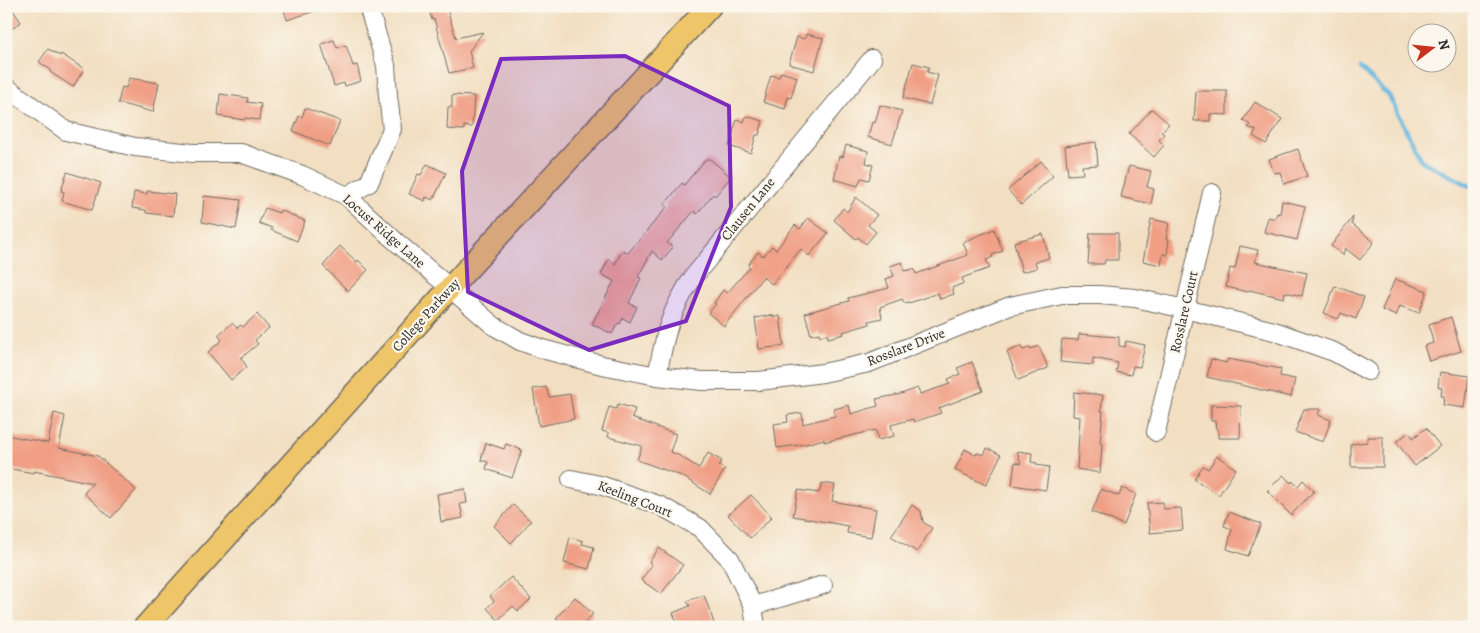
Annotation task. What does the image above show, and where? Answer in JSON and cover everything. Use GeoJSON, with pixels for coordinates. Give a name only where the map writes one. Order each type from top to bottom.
{"type":"FeatureCollection","features":[{"type":"Feature","properties":{"kind":"main road","name":"College Parkway"},"geometry":{"type":"LineString","coordinates":[[145,627],[450,288],[710,6]]}},
{"type":"Feature","properties":{"kind":"street"},"geometry":{"type":"LineString","coordinates":[[347,196],[369,183],[392,129],[386,65],[368,6]]}},
{"type":"Feature","properties":{"kind":"street","name":"Clausen Lane"},"geometry":{"type":"LineString","coordinates":[[657,376],[667,328],[680,296],[694,276],[872,59]]}},
{"type":"Feature","properties":{"kind":"street","name":"Locust Ridge Lane"},"geometry":{"type":"LineString","coordinates":[[6,87],[66,131],[135,147],[193,153],[241,153],[302,175],[347,196],[450,288]]}},
{"type":"Feature","properties":{"kind":"street","name":"Rosslare Court"},"geometry":{"type":"LineString","coordinates":[[1156,432],[1212,193]]}},
{"type":"Feature","properties":{"kind":"street","name":"Rosslare Drive"},"geometry":{"type":"LineString","coordinates":[[450,288],[494,326],[520,341],[542,349],[593,362],[657,376],[702,381],[759,381],[823,373],[869,362],[1010,306],[1062,296],[1099,294],[1135,298],[1185,308],[1274,331],[1334,352],[1368,371]]}},
{"type":"Feature","properties":{"kind":"street","name":"Keeling Court"},"geometry":{"type":"LineString","coordinates":[[571,479],[600,485],[661,506],[700,528],[730,559],[753,606],[756,627]]}},
{"type":"Feature","properties":{"kind":"street"},"geometry":{"type":"LineString","coordinates":[[753,606],[823,585]]}},
{"type":"Feature","properties":{"kind":"highlighted area"},"geometry":{"type":"Polygon","coordinates":[[[625,56],[729,106],[731,207],[686,321],[589,350],[468,292],[462,171],[501,59],[625,56]]]}},
{"type":"Feature","properties":{"kind":"building"},"geometry":{"type":"Polygon","coordinates":[[[6,6],[10,6],[21,22],[6,33],[6,6]]]}},
{"type":"Feature","properties":{"kind":"building"},"geometry":{"type":"Polygon","coordinates":[[[283,6],[321,6],[321,9],[287,20],[283,6]]]}},
{"type":"Feature","properties":{"kind":"building"},"geometry":{"type":"Polygon","coordinates":[[[428,6],[446,6],[456,38],[483,32],[469,51],[473,68],[449,73],[434,19],[432,20],[428,6]]]}},
{"type":"Feature","properties":{"kind":"building"},"geometry":{"type":"Polygon","coordinates":[[[806,34],[823,38],[814,71],[789,64],[797,37],[805,39],[806,34]]]}},
{"type":"Feature","properties":{"kind":"building"},"geometry":{"type":"Polygon","coordinates":[[[334,40],[337,48],[346,45],[353,66],[357,65],[361,81],[345,86],[344,83],[334,86],[321,44],[334,40]]]}},
{"type":"Feature","properties":{"kind":"building"},"geometry":{"type":"Polygon","coordinates":[[[48,49],[60,56],[61,54],[84,69],[73,87],[50,72],[51,70],[39,62],[48,49]]]}},
{"type":"Feature","properties":{"kind":"building"},"geometry":{"type":"Polygon","coordinates":[[[913,63],[929,67],[927,72],[938,75],[930,105],[903,98],[913,63]]]}},
{"type":"Feature","properties":{"kind":"building"},"geometry":{"type":"Polygon","coordinates":[[[781,72],[797,77],[791,98],[788,97],[785,109],[763,102],[771,75],[779,77],[781,72]]]}},
{"type":"Feature","properties":{"kind":"building"},"geometry":{"type":"Polygon","coordinates":[[[129,78],[159,83],[153,112],[118,103],[122,87],[126,88],[129,78]]]}},
{"type":"Feature","properties":{"kind":"building"},"geometry":{"type":"Polygon","coordinates":[[[1196,91],[1227,91],[1227,115],[1210,114],[1210,121],[1194,121],[1196,91]]]}},
{"type":"Feature","properties":{"kind":"building"},"geometry":{"type":"Polygon","coordinates":[[[220,94],[248,98],[247,102],[261,104],[259,120],[218,116],[220,94]]]}},
{"type":"Feature","properties":{"kind":"building"},"geometry":{"type":"Polygon","coordinates":[[[452,95],[474,96],[472,127],[464,126],[464,130],[447,129],[448,107],[452,107],[452,95]]]}},
{"type":"Feature","properties":{"kind":"building"},"geometry":{"type":"Polygon","coordinates":[[[1255,102],[1282,119],[1266,144],[1253,136],[1256,130],[1248,127],[1250,125],[1243,120],[1255,102]]]}},
{"type":"Feature","properties":{"kind":"building"},"geometry":{"type":"Polygon","coordinates":[[[880,105],[902,111],[892,144],[868,137],[872,122],[875,123],[880,105]]]}},
{"type":"Feature","properties":{"kind":"building"},"geometry":{"type":"Polygon","coordinates":[[[305,108],[340,121],[330,146],[293,131],[299,116],[302,117],[305,108]]]}},
{"type":"Feature","properties":{"kind":"building"},"geometry":{"type":"Polygon","coordinates":[[[1152,109],[1169,124],[1161,132],[1164,134],[1159,140],[1164,145],[1154,157],[1129,134],[1152,109]]]}},
{"type":"Feature","properties":{"kind":"building"},"geometry":{"type":"Polygon","coordinates":[[[746,116],[763,121],[759,135],[756,135],[751,153],[729,146],[737,119],[744,122],[746,116]]]}},
{"type":"Feature","properties":{"kind":"building"},"geometry":{"type":"Polygon","coordinates":[[[1096,142],[1098,165],[1082,166],[1083,174],[1068,175],[1065,146],[1096,142]]]}},
{"type":"Feature","properties":{"kind":"building"},"geometry":{"type":"Polygon","coordinates":[[[846,145],[868,151],[866,163],[873,165],[869,180],[861,178],[858,186],[834,179],[839,156],[843,157],[846,145]]]}},
{"type":"Feature","properties":{"kind":"building"},"geometry":{"type":"Polygon","coordinates":[[[1298,149],[1307,176],[1284,184],[1280,172],[1274,173],[1269,159],[1298,149]]]}},
{"type":"Feature","properties":{"kind":"building"},"geometry":{"type":"Polygon","coordinates":[[[706,159],[710,159],[731,177],[715,196],[713,194],[697,214],[694,211],[667,243],[673,247],[662,260],[652,251],[638,277],[641,278],[629,303],[637,307],[630,322],[623,318],[612,334],[592,324],[614,281],[601,274],[609,259],[615,264],[623,250],[628,253],[667,207],[664,205],[682,183],[684,185],[706,159]]]}},
{"type":"Feature","properties":{"kind":"building"},"geometry":{"type":"Polygon","coordinates":[[[1041,161],[1053,176],[1021,205],[1008,190],[1041,161]]]}},
{"type":"Feature","properties":{"kind":"building"},"geometry":{"type":"Polygon","coordinates":[[[427,164],[446,173],[433,200],[426,197],[425,201],[409,194],[418,174],[421,175],[427,164]]]}},
{"type":"Feature","properties":{"kind":"building"},"geometry":{"type":"Polygon","coordinates":[[[1129,166],[1151,171],[1147,187],[1154,189],[1151,204],[1121,197],[1129,166]]]}},
{"type":"Feature","properties":{"kind":"building"},"geometry":{"type":"Polygon","coordinates":[[[67,172],[101,183],[92,210],[62,201],[64,192],[61,191],[67,172]]]}},
{"type":"Feature","properties":{"kind":"building"},"geometry":{"type":"Polygon","coordinates":[[[147,191],[175,194],[173,216],[146,213],[146,210],[132,208],[134,192],[147,194],[147,191]]]}},
{"type":"Feature","properties":{"kind":"building"},"geometry":{"type":"Polygon","coordinates":[[[204,196],[241,200],[236,229],[202,222],[204,196]]]}},
{"type":"Feature","properties":{"kind":"building"},"geometry":{"type":"Polygon","coordinates":[[[856,197],[877,215],[868,225],[876,232],[866,244],[858,237],[856,239],[834,220],[843,208],[847,212],[856,197]]]}},
{"type":"Feature","properties":{"kind":"building"},"geometry":{"type":"Polygon","coordinates":[[[1282,201],[1305,206],[1297,240],[1264,232],[1268,217],[1275,219],[1277,213],[1280,214],[1282,201]]]}},
{"type":"Feature","properties":{"kind":"building"},"geometry":{"type":"Polygon","coordinates":[[[265,208],[279,213],[280,210],[305,221],[297,241],[259,223],[265,208]]]}},
{"type":"Feature","properties":{"kind":"building"},"geometry":{"type":"Polygon","coordinates":[[[1353,217],[1352,224],[1374,242],[1360,260],[1345,248],[1343,255],[1331,246],[1353,217]]]}},
{"type":"Feature","properties":{"kind":"building"},"geometry":{"type":"Polygon","coordinates":[[[808,218],[828,233],[809,256],[801,249],[772,284],[763,277],[724,326],[708,313],[716,304],[714,303],[723,290],[727,293],[750,267],[748,265],[758,252],[763,256],[772,246],[776,250],[795,225],[800,229],[808,218]]]}},
{"type":"Feature","properties":{"kind":"building"},"geometry":{"type":"Polygon","coordinates":[[[1151,219],[1169,223],[1166,239],[1169,239],[1167,255],[1163,254],[1161,265],[1143,261],[1151,219]]]}},
{"type":"Feature","properties":{"kind":"building"},"geometry":{"type":"Polygon","coordinates":[[[994,229],[1003,251],[992,255],[993,257],[986,260],[990,268],[962,278],[964,283],[952,288],[954,294],[940,299],[938,293],[909,303],[904,303],[902,299],[880,307],[882,318],[869,321],[870,324],[828,338],[827,334],[820,336],[819,333],[811,335],[805,313],[849,301],[848,298],[889,288],[886,279],[894,276],[890,266],[902,262],[904,271],[914,269],[916,274],[968,255],[963,242],[994,229]]]}},
{"type":"Feature","properties":{"kind":"building"},"geometry":{"type":"Polygon","coordinates":[[[1090,233],[1118,233],[1118,260],[1105,260],[1104,264],[1088,264],[1090,233]]]}},
{"type":"Feature","properties":{"kind":"building"},"geometry":{"type":"Polygon","coordinates":[[[1043,234],[1049,258],[1035,262],[1037,268],[1022,272],[1014,242],[1043,234]]]}},
{"type":"Feature","properties":{"kind":"building"},"geometry":{"type":"Polygon","coordinates":[[[340,246],[368,270],[348,291],[323,266],[340,246]]]}},
{"type":"Feature","properties":{"kind":"building"},"geometry":{"type":"Polygon","coordinates":[[[1240,246],[1258,250],[1255,262],[1307,273],[1302,296],[1285,292],[1284,298],[1226,287],[1230,268],[1235,269],[1240,246]]]}},
{"type":"Feature","properties":{"kind":"building"},"geometry":{"type":"Polygon","coordinates":[[[1395,279],[1427,291],[1419,313],[1400,306],[1396,316],[1382,310],[1395,279]]]}},
{"type":"Feature","properties":{"kind":"building"},"geometry":{"type":"Polygon","coordinates":[[[1335,286],[1364,297],[1356,319],[1341,313],[1338,319],[1324,313],[1335,286]]]}},
{"type":"Feature","properties":{"kind":"building"},"geometry":{"type":"Polygon","coordinates":[[[257,314],[269,328],[255,340],[258,344],[241,358],[247,367],[231,380],[208,352],[222,340],[218,335],[232,323],[237,328],[241,325],[243,327],[257,314]]]}},
{"type":"Feature","properties":{"kind":"building"},"geometry":{"type":"Polygon","coordinates":[[[773,315],[773,317],[780,316],[784,346],[759,349],[755,318],[773,315]]]}},
{"type":"Feature","properties":{"kind":"building"},"geometry":{"type":"Polygon","coordinates":[[[1451,317],[1461,351],[1429,361],[1424,346],[1433,343],[1429,324],[1451,317]]]}},
{"type":"Feature","properties":{"kind":"building"},"geometry":{"type":"Polygon","coordinates":[[[1079,334],[1119,337],[1119,346],[1125,347],[1126,341],[1145,345],[1140,367],[1133,366],[1131,375],[1116,372],[1118,363],[1093,358],[1093,365],[1060,362],[1062,339],[1078,340],[1079,334]]]}},
{"type":"Feature","properties":{"kind":"building"},"geometry":{"type":"Polygon","coordinates":[[[1022,346],[1023,350],[1039,346],[1048,368],[1018,380],[1007,352],[1022,346]]]}},
{"type":"Feature","properties":{"kind":"building"},"geometry":{"type":"Polygon","coordinates":[[[1211,359],[1226,363],[1228,359],[1281,369],[1280,376],[1295,379],[1291,397],[1207,377],[1211,359]]]}},
{"type":"Feature","properties":{"kind":"building"},"geometry":{"type":"Polygon","coordinates":[[[972,362],[983,391],[939,408],[941,413],[914,422],[913,419],[891,425],[894,436],[878,440],[876,430],[824,442],[824,439],[806,444],[777,448],[774,424],[788,422],[787,415],[802,413],[803,424],[835,416],[834,409],[849,405],[851,414],[878,406],[876,399],[918,388],[920,394],[950,384],[948,379],[960,374],[957,368],[972,362]]]}},
{"type":"Feature","properties":{"kind":"building"},"geometry":{"type":"Polygon","coordinates":[[[1440,372],[1469,376],[1465,408],[1443,405],[1444,396],[1441,396],[1442,388],[1438,387],[1440,372]]]}},
{"type":"Feature","properties":{"kind":"building"},"geometry":{"type":"Polygon","coordinates":[[[546,387],[549,397],[570,394],[574,419],[539,426],[533,389],[546,387]]]}},
{"type":"Feature","properties":{"kind":"building"},"geometry":{"type":"Polygon","coordinates":[[[1074,392],[1103,395],[1100,473],[1077,469],[1080,417],[1073,416],[1074,392]]]}},
{"type":"Feature","properties":{"kind":"building"},"geometry":{"type":"Polygon","coordinates":[[[618,404],[635,409],[632,418],[676,434],[670,452],[699,468],[708,453],[722,461],[719,466],[725,469],[710,494],[682,476],[637,460],[642,446],[608,437],[609,433],[602,431],[609,407],[616,409],[618,404]]]}},
{"type":"Feature","properties":{"kind":"building"},"geometry":{"type":"Polygon","coordinates":[[[1211,405],[1241,406],[1240,438],[1218,438],[1218,429],[1216,429],[1215,421],[1211,421],[1211,405]]]}},
{"type":"Feature","properties":{"kind":"building"},"geometry":{"type":"Polygon","coordinates":[[[1304,409],[1320,409],[1318,415],[1331,420],[1323,442],[1295,432],[1304,409]]]}},
{"type":"Feature","properties":{"kind":"building"},"geometry":{"type":"Polygon","coordinates":[[[54,413],[65,416],[59,448],[98,456],[136,490],[111,518],[84,493],[93,483],[34,471],[34,473],[6,468],[6,435],[48,443],[54,413]]]}},
{"type":"Feature","properties":{"kind":"building"},"geometry":{"type":"Polygon","coordinates":[[[1426,428],[1440,446],[1415,466],[1396,442],[1409,432],[1413,438],[1426,428]]]}},
{"type":"Feature","properties":{"kind":"building"},"geometry":{"type":"Polygon","coordinates":[[[1367,437],[1383,437],[1383,467],[1351,467],[1351,444],[1367,442],[1367,437]]]}},
{"type":"Feature","properties":{"kind":"building"},"geometry":{"type":"Polygon","coordinates":[[[486,443],[504,449],[506,444],[522,450],[512,478],[486,469],[488,462],[481,460],[486,443]]]}},
{"type":"Feature","properties":{"kind":"building"},"geometry":{"type":"Polygon","coordinates":[[[987,448],[1001,455],[986,485],[955,470],[965,449],[976,455],[977,453],[984,455],[987,448]]]}},
{"type":"Feature","properties":{"kind":"building"},"geometry":{"type":"Polygon","coordinates":[[[1017,451],[1032,453],[1031,462],[1049,467],[1046,490],[1012,485],[1015,462],[1021,464],[1017,451]]]}},
{"type":"Feature","properties":{"kind":"building"},"geometry":{"type":"Polygon","coordinates":[[[1217,456],[1236,469],[1219,495],[1194,479],[1203,466],[1208,469],[1217,456]]]}},
{"type":"Feature","properties":{"kind":"building"},"geometry":{"type":"Polygon","coordinates":[[[1283,475],[1291,483],[1292,481],[1298,486],[1303,480],[1314,491],[1291,515],[1267,491],[1283,475]]]}},
{"type":"Feature","properties":{"kind":"building"},"geometry":{"type":"Polygon","coordinates":[[[822,483],[835,485],[832,501],[876,509],[871,537],[847,533],[848,526],[793,516],[798,490],[819,493],[822,483]]]}},
{"type":"Feature","properties":{"kind":"building"},"geometry":{"type":"Polygon","coordinates":[[[1122,488],[1136,494],[1124,525],[1092,512],[1101,489],[1119,496],[1122,488]]]}},
{"type":"Feature","properties":{"kind":"building"},"geometry":{"type":"Polygon","coordinates":[[[465,489],[467,503],[460,504],[463,518],[441,522],[437,494],[465,489]]]}},
{"type":"Feature","properties":{"kind":"building"},"geometry":{"type":"Polygon","coordinates":[[[751,495],[772,517],[750,538],[728,515],[751,495]]]}},
{"type":"Feature","properties":{"kind":"building"},"geometry":{"type":"Polygon","coordinates":[[[1163,502],[1164,509],[1181,508],[1183,530],[1150,533],[1147,503],[1163,502]]]}},
{"type":"Feature","properties":{"kind":"building"},"geometry":{"type":"Polygon","coordinates":[[[513,505],[531,521],[511,543],[494,526],[513,505]]]}},
{"type":"Feature","properties":{"kind":"building"},"geometry":{"type":"Polygon","coordinates":[[[912,505],[921,511],[923,522],[932,528],[917,552],[891,536],[912,505]]]}},
{"type":"Feature","properties":{"kind":"building"},"geometry":{"type":"Polygon","coordinates":[[[1229,512],[1261,524],[1248,556],[1227,549],[1232,529],[1224,526],[1229,512]]]}},
{"type":"Feature","properties":{"kind":"building"},"geometry":{"type":"Polygon","coordinates":[[[570,537],[583,541],[582,544],[594,547],[589,569],[564,563],[570,537]]]}},
{"type":"Feature","properties":{"kind":"building"},"geometry":{"type":"Polygon","coordinates":[[[659,548],[683,565],[661,594],[641,580],[652,565],[649,562],[659,548]]]}},
{"type":"Feature","properties":{"kind":"building"},"geometry":{"type":"Polygon","coordinates":[[[511,577],[531,599],[518,611],[513,606],[498,620],[487,608],[494,601],[490,596],[511,577]]]}},
{"type":"Feature","properties":{"kind":"building"},"geometry":{"type":"Polygon","coordinates":[[[704,595],[714,623],[705,627],[679,627],[673,613],[690,606],[687,601],[704,595]]]}},
{"type":"Feature","properties":{"kind":"building"},"geometry":{"type":"Polygon","coordinates":[[[575,597],[593,614],[581,627],[566,627],[556,618],[575,597]]]}},
{"type":"Feature","properties":{"kind":"waterway"},"geometry":{"type":"LineString","coordinates":[[1360,68],[1389,96],[1422,161],[1474,188]]}}]}
